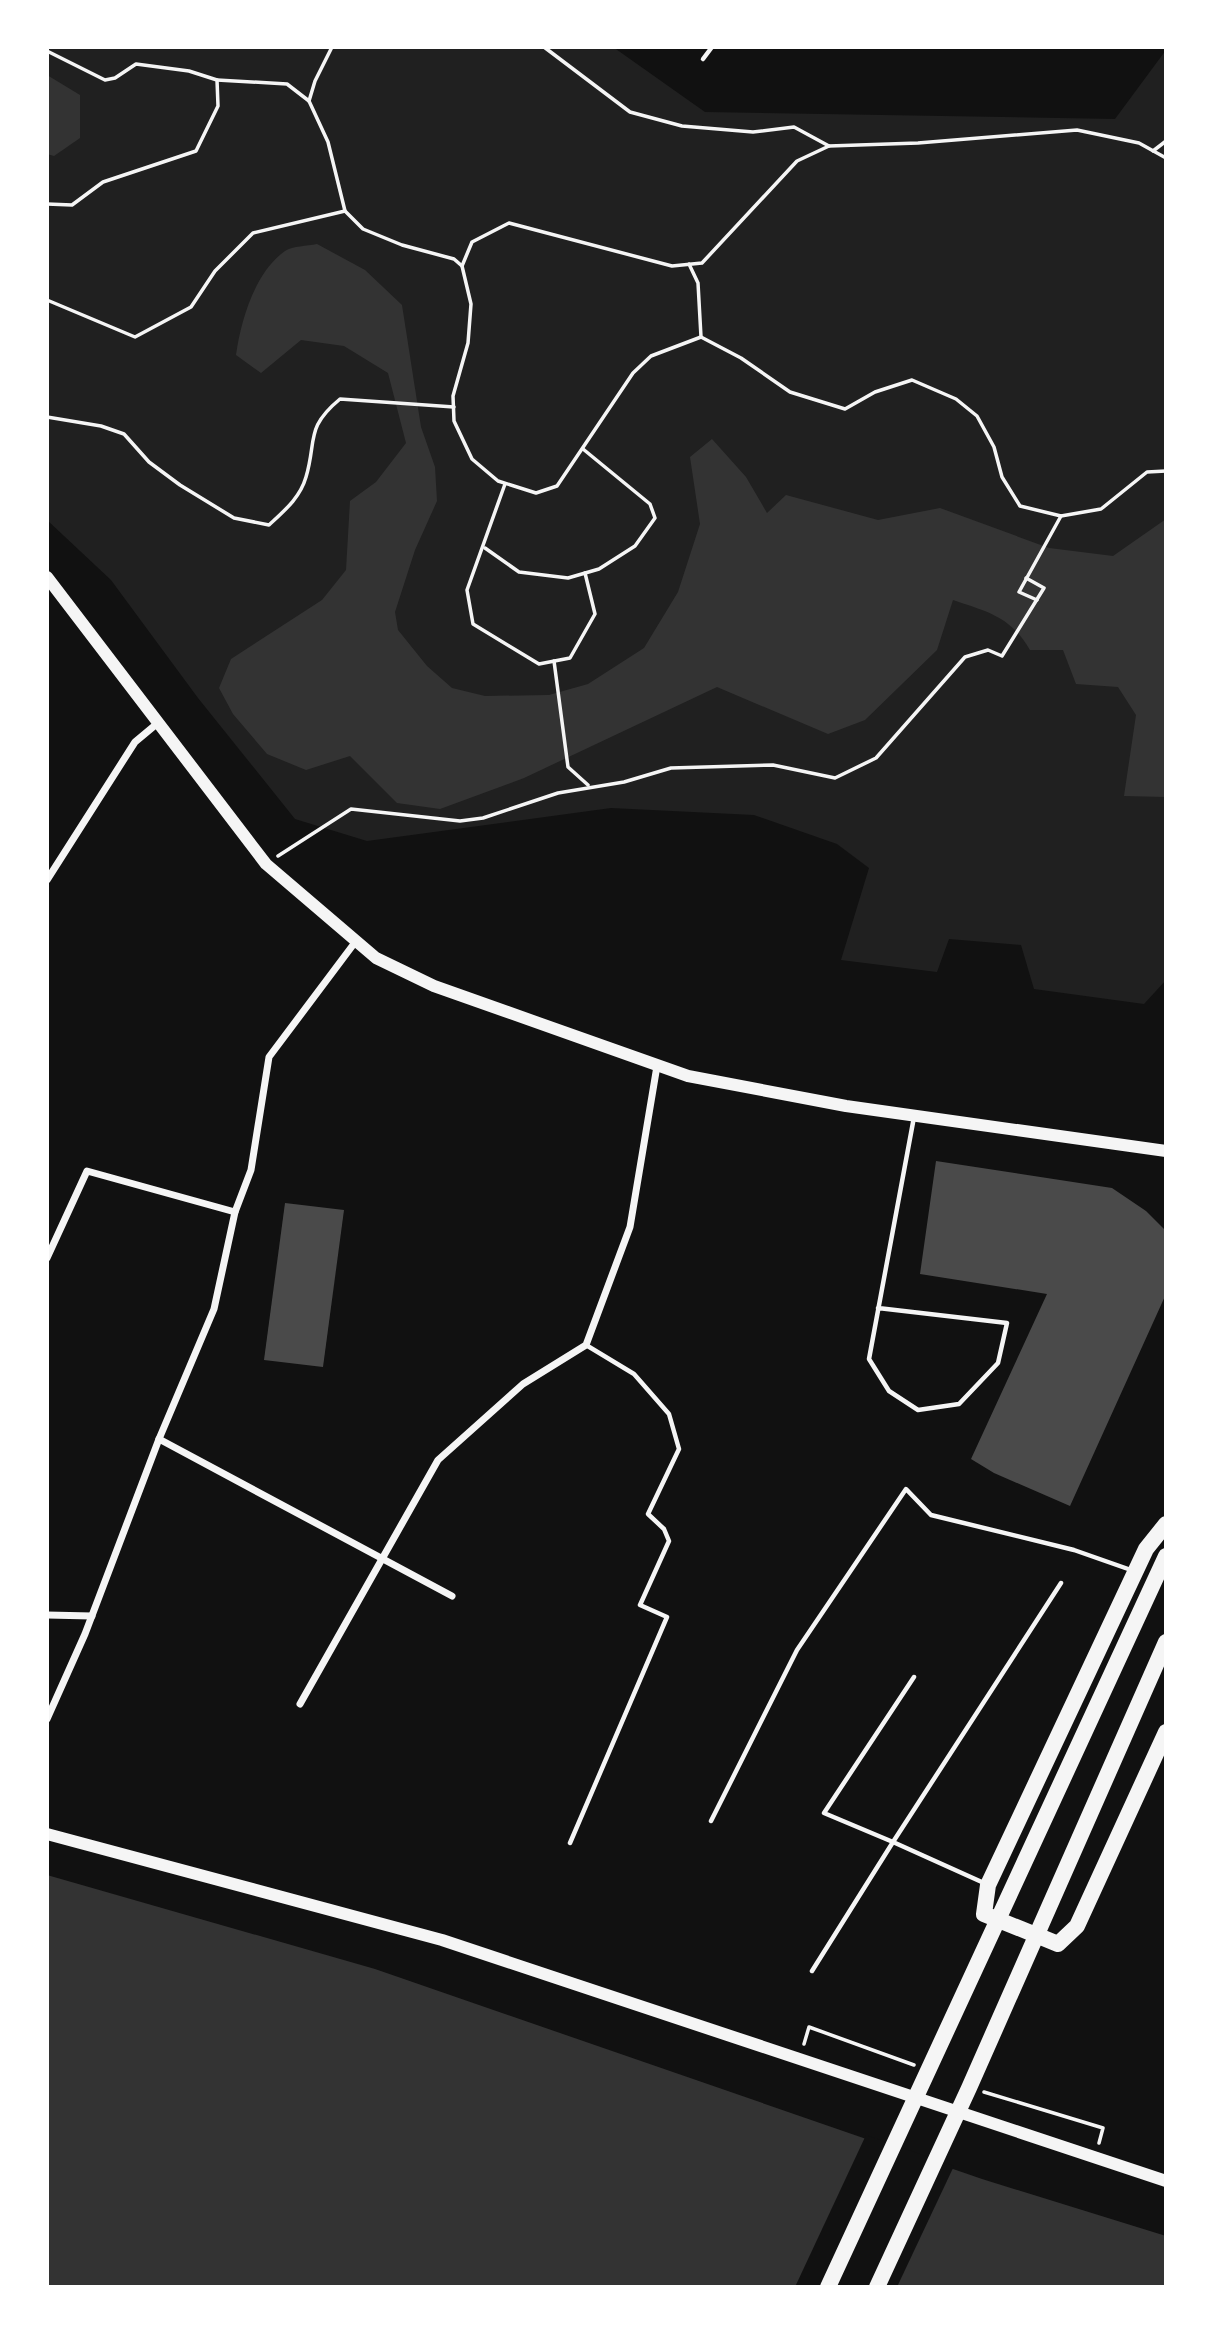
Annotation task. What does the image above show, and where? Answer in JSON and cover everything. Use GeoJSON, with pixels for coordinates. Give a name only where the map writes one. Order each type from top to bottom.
{"type":"FeatureCollection","features":[{"type":"Feature","properties":{"kind":"main road"},"geometry":{"type":"LineString","coordinates":[[1166,1524],[1146,1549],[988,1885],[984,1913],[1058,1944],[1077,1926],[1166,1732]]}},
{"type":"Feature","properties":{"kind":"main road"},"geometry":{"type":"LineString","coordinates":[[828,2287],[1166,1556]]}},
{"type":"Feature","properties":{"kind":"main road"},"geometry":{"type":"LineString","coordinates":[[877,2287],[969,2088],[1166,1642]]}},
{"type":"Feature","properties":{"kind":"street"},"geometry":{"type":"LineString","coordinates":[[47,577],[266,864],[376,958],[434,986],[657,1066],[701,1079],[915,1116],[1166,1151]]}},
{"type":"Feature","properties":{"kind":"street"},"geometry":{"type":"LineString","coordinates":[[47,880],[135,742],[159,722]]}},
{"type":"Feature","properties":{"kind":"street"},"geometry":{"type":"LineString","coordinates":[[47,1719],[92,1616],[159,1439],[214,1309],[235,1212],[251,1170],[269,1057],[356,941]]}},
{"type":"Feature","properties":{"kind":"street"},"geometry":{"type":"LineString","coordinates":[[300,1704],[438,1460],[523,1384],[586,1345],[630,1227],[657,1066]]}},
{"type":"Feature","properties":{"kind":"street"},"geometry":{"type":"LineString","coordinates":[[47,1258],[87,1171],[235,1212]]}},
{"type":"Feature","properties":{"kind":"street"},"geometry":{"type":"LineString","coordinates":[[159,1439],[452,1596]]}},
{"type":"Feature","properties":{"kind":"street"},"geometry":{"type":"LineString","coordinates":[[47,1615],[92,1616]]}},
{"type":"Feature","properties":{"kind":"street"},"geometry":{"type":"LineString","coordinates":[[47,1834],[442,1940],[1166,2180]]}},
{"type":"Feature","properties":{"kind":"lane"},"geometry":{"type":"LineString","coordinates":[[704,59],[712,47]]}},
{"type":"Feature","properties":{"kind":"lane"},"geometry":{"type":"LineString","coordinates":[[878,1308],[1007,1323],[998,1363],[958,1404],[918,1410],[889,1391],[869,1359],[878,1308],[915,1116]]}},
{"type":"Feature","properties":{"kind":"lane"},"geometry":{"type":"LineString","coordinates":[[569,1843],[667,1617],[640,1605],[669,1541],[664,1529],[648,1514],[680,1449],[669,1414],[634,1374],[586,1345]]}},
{"type":"Feature","properties":{"kind":"lane"},"geometry":{"type":"LineString","coordinates":[[712,1821],[797,1650],[906,1489],[932,1515],[1074,1550],[1135,1572]]}},
{"type":"Feature","properties":{"kind":"lane"},"geometry":{"type":"LineString","coordinates":[[812,1971],[1061,1583]]}},
{"type":"Feature","properties":{"kind":"lane"},"geometry":{"type":"LineString","coordinates":[[914,1677],[824,1813],[988,1885]]}},
{"type":"Feature","properties":{"kind":"path"},"geometry":{"type":"LineString","coordinates":[[309,101],[315,81],[332,47]]}},
{"type":"Feature","properties":{"kind":"path"},"geometry":{"type":"LineString","coordinates":[[544,47],[630,112],[682,127],[753,132],[794,127],[829,146]]}},
{"type":"Feature","properties":{"kind":"path"},"geometry":{"type":"LineString","coordinates":[[47,51],[104,80],[115,78],[136,64],[189,71],[217,80],[287,84],[309,101],[328,142],[345,211],[363,229],[402,246],[454,259],[462,265]]}},
{"type":"Feature","properties":{"kind":"path"},"geometry":{"type":"LineString","coordinates":[[47,204],[72,205],[103,182],[196,151],[218,106],[217,80]]}},
{"type":"Feature","properties":{"kind":"path"},"geometry":{"type":"LineString","coordinates":[[1166,158],[1139,143],[1077,130],[918,143],[829,146],[797,161],[702,263],[672,266],[509,223],[472,242],[462,265],[471,304],[468,343],[453,396],[454,421],[472,459],[505,484],[536,493],[557,486],[633,373],[651,356],[701,337],[741,358],[790,392],[845,409],[875,392],[912,380],[956,400],[977,416],[994,447],[1002,477],[1020,506],[1061,516],[1101,509],[1147,472],[1166,471]]}},
{"type":"Feature","properties":{"kind":"path"},"geometry":{"type":"LineString","coordinates":[[1153,151],[1166,142]]}},
{"type":"Feature","properties":{"kind":"path"},"geometry":{"type":"LineString","coordinates":[[47,300],[135,337],[191,307],[215,271],[253,233],[345,211]]}},
{"type":"Feature","properties":{"kind":"path"},"geometry":{"type":"LineString","coordinates":[[689,264],[698,284],[701,337]]}},
{"type":"Feature","properties":{"kind":"path"},"geometry":{"type":"LineString","coordinates":[[47,417],[101,425],[124,434],[149,462],[180,485],[234,518],[269,525],[292,504],[306,478],[310,440],[323,413],[340,399],[454,407]]}},
{"type":"Feature","properties":{"kind":"path"},"geometry":{"type":"LineString","coordinates":[[484,548],[519,572],[568,578],[599,569],[635,546],[655,518],[650,504],[583,449]]}},
{"type":"Feature","properties":{"kind":"path"},"geometry":{"type":"LineString","coordinates":[[505,484],[467,590],[473,624],[539,664],[570,658],[595,614],[584,573]]}},
{"type":"Feature","properties":{"kind":"path"},"geometry":{"type":"LineString","coordinates":[[1037,600],[1019,592],[1061,516]]}},
{"type":"Feature","properties":{"kind":"path"},"geometry":{"type":"LineString","coordinates":[[266,864],[351,809],[460,821],[483,817],[589,786],[624,782],[671,768],[773,765],[835,778],[876,758],[965,657],[988,650],[1002,656],[1044,588],[1026,578]]}},
{"type":"Feature","properties":{"kind":"path"},"geometry":{"type":"LineString","coordinates":[[554,661],[554,682],[568,767],[589,786]]}},
{"type":"Feature","properties":{"kind":"path"},"geometry":{"type":"LineString","coordinates":[[800,2058],[809,2027],[929,2070]]}},
{"type":"Feature","properties":{"kind":"path"},"geometry":{"type":"LineString","coordinates":[[969,2088],[1103,2129],[1095,2156]]}},
{"type":"Feature","properties":{"kind":"shaded area"},"geometry":{"type":"Polygon","coordinates":[[[47,47],[613,47],[705,112],[1115,119],[1166,50],[1166,980],[1144,1004],[1034,989],[1021,945],[949,939],[937,972],[841,960],[869,868],[837,844],[754,815],[611,808],[367,841],[295,819],[198,698],[111,580],[47,520],[47,47]]]}},
{"type":"Feature","properties":{"kind":"shaded area"},"geometry":{"type":"Polygon","coordinates":[[[47,75],[80,95],[80,138],[54,156],[47,154],[47,75]]]}},
{"type":"Feature","properties":{"kind":"shaded area"},"geometry":{"type":"Polygon","coordinates":[[[317,244],[365,270],[402,305],[421,427],[435,467],[437,501],[415,550],[395,612],[398,630],[427,666],[452,688],[485,696],[549,695],[588,684],[644,648],[678,592],[700,524],[690,457],[712,439],[746,477],[767,513],[786,495],[878,520],[940,508],[1049,548],[1113,556],[1166,519],[1166,797],[1124,796],[1136,715],[1118,687],[1076,684],[1063,650],[1030,650],[1006,622],[953,600],[937,650],[865,720],[828,734],[717,687],[524,778],[440,809],[397,803],[350,756],[306,770],[267,754],[233,714],[219,688],[231,659],[322,600],[346,570],[350,501],[376,482],[406,443],[388,373],[344,346],[301,340],[261,373],[236,355],[246,312],[265,271],[285,251],[317,244]]]}},
{"type":"Feature","properties":{"kind":"shaded area"},"geometry":{"type":"Polygon","coordinates":[[[47,1875],[375,1969],[982,2179],[1166,2236],[1166,2287],[47,2287],[47,1875]]]}},
{"type":"Feature","properties":{"kind":"pier"},"geometry":{"type":"Polygon","coordinates":[[[866,2135],[954,2166],[897,2287],[795,2287],[866,2135]]]}},
{"type":"Feature","properties":{"kind":"building"},"geometry":{"type":"Polygon","coordinates":[[[936,1161],[1112,1188],[1146,1211],[1166,1231],[1166,1294],[1070,1506],[994,1473],[971,1459],[1047,1294],[920,1274],[936,1161]]]}},
{"type":"Feature","properties":{"kind":"building"},"geometry":{"type":"Polygon","coordinates":[[[285,1203],[344,1210],[323,1367],[264,1360],[285,1203]]]}}]}
